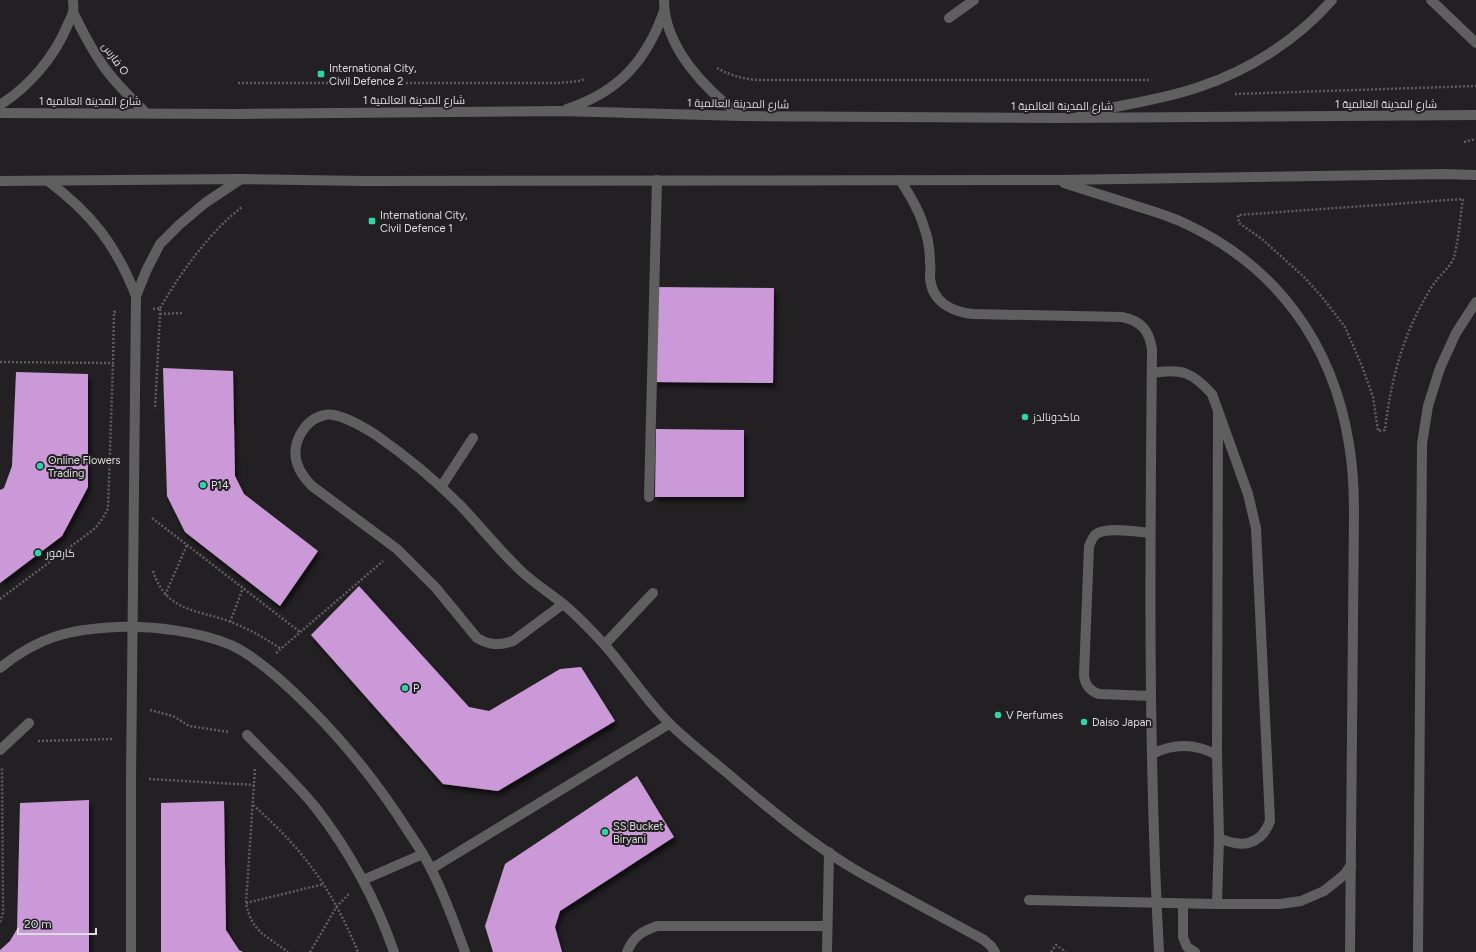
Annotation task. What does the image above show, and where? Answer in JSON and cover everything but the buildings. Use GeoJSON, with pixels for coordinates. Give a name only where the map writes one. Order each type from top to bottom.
{"type":"FeatureCollection","features":[{"type":"Feature","properties":{"kind":"street","name":"فارس O"},"geometry":{"type":"LineString","coordinates":[[0,105],[24,87],[40,71],[53,53],[73,12],[73,0]]}},
{"type":"Feature","properties":{"kind":"street"},"geometry":{"type":"LineString","coordinates":[[664,0],[664,11],[671,33],[681,53],[693,71],[724,104],[742,116]]}},
{"type":"Feature","properties":{"kind":"street"},"geometry":{"type":"LineString","coordinates":[[949,18],[974,0]]}},
{"type":"Feature","properties":{"kind":"street"},"geometry":{"type":"LineString","coordinates":[[1059,118],[1173,94],[1198,88],[1222,79],[1246,68],[1268,55],[1309,23],[1332,0]]}},
{"type":"Feature","properties":{"kind":"street"},"geometry":{"type":"LineString","coordinates":[[1431,0],[1476,43]]}},
{"type":"Feature","properties":{"kind":"street"},"geometry":{"type":"LineString","coordinates":[[560,112],[600,96],[633,68],[646,51],[657,32],[664,11]]}},
{"type":"Feature","properties":{"kind":"street","name":"فارس O"},"geometry":{"type":"LineString","coordinates":[[73,12],[87,40],[104,66],[124,91],[146,113]]}},
{"type":"Feature","properties":{"kind":"street","name":"شارع المدينة العالمية 1"},"geometry":{"type":"LineString","coordinates":[[0,113],[239,114],[560,112],[742,116],[1059,118],[1476,115]]}},
{"type":"Feature","properties":{"kind":"street"},"geometry":{"type":"LineString","coordinates":[[0,181],[241,179],[364,181],[1056,180],[1443,174],[1476,175]]}},
{"type":"Feature","properties":{"kind":"street"},"geometry":{"type":"LineString","coordinates":[[131,952],[131,778],[136,296],[147,269],[160,244],[179,225],[205,203],[241,179]]}},
{"type":"Feature","properties":{"kind":"street"},"geometry":{"type":"LineString","coordinates":[[649,497],[656,180]]}},
{"type":"Feature","properties":{"kind":"street"},"geometry":{"type":"LineString","coordinates":[[900,180],[918,210],[924,227],[930,262],[930,279],[933,291],[940,301],[950,309],[961,313],[973,314],[1122,317],[1131,319],[1140,324],[1146,331],[1150,340],[1152,349],[1150,533],[1151,696],[1159,952]]}},
{"type":"Feature","properties":{"kind":"street"},"geometry":{"type":"LineString","coordinates":[[1056,180],[1184,223],[1236,253],[1260,272],[1300,317],[1317,344],[1331,376],[1349,443],[1353,478],[1350,952]]}},
{"type":"Feature","properties":{"kind":"street"},"geometry":{"type":"LineString","coordinates":[[48,181],[85,212],[102,231],[127,273],[136,296]]}},
{"type":"Feature","properties":{"kind":"street"},"geometry":{"type":"LineString","coordinates":[[1418,952],[1422,444],[1428,406],[1440,368],[1456,333],[1476,302]]}},
{"type":"Feature","properties":{"kind":"street"},"geometry":{"type":"LineString","coordinates":[[1152,374],[1169,370],[1185,373],[1200,381],[1212,394],[1248,494],[1256,528],[1271,812],[1270,821],[1267,829],[1257,840],[1244,844],[1235,844],[1219,838]]}},
{"type":"Feature","properties":{"kind":"street"},"geometry":{"type":"LineString","coordinates":[[1217,904],[1219,838],[1217,755],[1218,409]]}},
{"type":"Feature","properties":{"kind":"street"},"geometry":{"type":"LineString","coordinates":[[563,604],[513,642],[494,645],[485,643],[477,638],[470,632],[436,588],[397,549],[312,486],[302,475],[296,461],[296,446],[301,432],[311,421],[325,414],[337,415],[369,430],[402,453],[461,506],[504,555],[523,573],[563,604],[585,623],[605,644],[645,696],[670,724],[693,746],[718,765],[775,814],[829,852],[858,871],[984,940],[995,952]]}},
{"type":"Feature","properties":{"kind":"street"},"geometry":{"type":"LineString","coordinates":[[441,487],[474,438]]}},
{"type":"Feature","properties":{"kind":"street"},"geometry":{"type":"LineString","coordinates":[[1150,533],[1106,530],[1095,535],[1091,540],[1089,554],[1084,675],[1088,688],[1099,694],[1151,696]]}},
{"type":"Feature","properties":{"kind":"street"},"geometry":{"type":"LineString","coordinates":[[605,644],[653,593]]}},
{"type":"Feature","properties":{"kind":"street"},"geometry":{"type":"LineString","coordinates":[[0,668],[21,652],[42,641],[65,633],[89,628],[133,626],[204,636],[232,646],[262,665],[296,694],[365,769],[396,811],[423,854],[446,902],[465,952]]}},
{"type":"Feature","properties":{"kind":"street"},"geometry":{"type":"LineString","coordinates":[[4,746],[29,723]]}},
{"type":"Feature","properties":{"kind":"street"},"geometry":{"type":"LineString","coordinates":[[431,869],[670,724]]}},
{"type":"Feature","properties":{"kind":"street"},"geometry":{"type":"LineString","coordinates":[[248,735],[287,775],[315,808],[341,843],[363,880],[384,924],[394,952]]}},
{"type":"Feature","properties":{"kind":"street"},"geometry":{"type":"LineString","coordinates":[[1152,754],[1162,749],[1184,745],[1201,748],[1217,755]]}},
{"type":"Feature","properties":{"kind":"street"},"geometry":{"type":"LineString","coordinates":[[827,952],[829,852]]}},
{"type":"Feature","properties":{"kind":"street"},"geometry":{"type":"LineString","coordinates":[[363,880],[423,854]]}},
{"type":"Feature","properties":{"kind":"street"},"geometry":{"type":"LineString","coordinates":[[1029,900],[1183,904],[1280,904],[1300,901],[1324,891],[1344,875],[1351,865]]}},
{"type":"Feature","properties":{"kind":"street"},"geometry":{"type":"LineString","coordinates":[[1183,904],[1183,937],[1187,946],[1195,952]]}},
{"type":"Feature","properties":{"kind":"street"},"geometry":{"type":"LineString","coordinates":[[627,952],[632,942],[639,934],[647,929],[657,926],[827,926]]}},
{"type":"Feature","properties":{"kind":"path"},"geometry":{"type":"LineString","coordinates":[[712,64],[730,74],[756,80],[1156,80]]}},
{"type":"Feature","properties":{"kind":"path"},"geometry":{"type":"LineString","coordinates":[[238,83],[560,83],[591,78]]}},
{"type":"Feature","properties":{"kind":"path"},"geometry":{"type":"LineString","coordinates":[[1240,90],[1233,94],[1476,86]]}},
{"type":"Feature","properties":{"kind":"path"},"geometry":{"type":"LineString","coordinates":[[1464,142],[1476,139]]}},
{"type":"Feature","properties":{"kind":"path"},"geometry":{"type":"LineString","coordinates":[[1464,199],[1454,258],[1432,287],[1408,334],[1398,359],[1392,382],[1385,430],[1378,431],[1372,397],[1362,366],[1345,327],[1323,298],[1304,277],[1262,239],[1239,223],[1238,215],[1464,199]]}},
{"type":"Feature","properties":{"kind":"path"},"geometry":{"type":"LineString","coordinates":[[160,308],[191,259],[215,232],[242,207]]}},
{"type":"Feature","properties":{"kind":"path"},"geometry":{"type":"LineString","coordinates":[[160,314],[182,313]]}},
{"type":"Feature","properties":{"kind":"path"},"geometry":{"type":"LineString","coordinates":[[0,599],[93,530],[100,524],[108,508],[113,363]]}},
{"type":"Feature","properties":{"kind":"path"},"geometry":{"type":"LineString","coordinates":[[150,517],[300,632]]}},
{"type":"Feature","properties":{"kind":"path"},"geometry":{"type":"LineString","coordinates":[[165,595],[187,546]]}},
{"type":"Feature","properties":{"kind":"path"},"geometry":{"type":"LineString","coordinates":[[262,665],[397,549]]}},
{"type":"Feature","properties":{"kind":"path"},"geometry":{"type":"LineString","coordinates":[[230,622],[243,588]]}},
{"type":"Feature","properties":{"kind":"path"},"geometry":{"type":"LineString","coordinates":[[132,706],[174,716],[195,728],[248,735]]}},
{"type":"Feature","properties":{"kind":"path"},"geometry":{"type":"LineString","coordinates":[[0,922],[3,913],[4,746],[132,738]]}},
{"type":"Feature","properties":{"kind":"path"},"geometry":{"type":"LineString","coordinates":[[256,744],[246,903],[254,926],[262,935],[288,952]]}},
{"type":"Feature","properties":{"kind":"path"},"geometry":{"type":"LineString","coordinates":[[131,778],[254,785]]}},
{"type":"Feature","properties":{"kind":"path"},"geometry":{"type":"LineString","coordinates":[[252,805],[274,823],[293,843],[324,884],[337,906],[358,952]]}},
{"type":"Feature","properties":{"kind":"path"},"geometry":{"type":"LineString","coordinates":[[310,952],[337,906],[363,880]]}},
{"type":"Feature","properties":{"kind":"path"},"geometry":{"type":"LineString","coordinates":[[246,903],[324,884]]}},
{"type":"Feature","properties":{"kind":"path"},"geometry":{"type":"LineString","coordinates":[[1051,952],[1056,945],[1066,952]]}},
{"type":"Feature","properties":{"kind":"place","name":"International City, Civil Defence 2"},"geometry":{"type":"Point","coordinates":[321,74]}},
{"type":"Feature","properties":{"kind":"place","name":"International City, Civil Defence 1"},"geometry":{"type":"Point","coordinates":[372,221]}},
{"type":"Feature","properties":{"kind":"place","name":"ماكدونالدز"},"geometry":{"type":"Point","coordinates":[1025,417]}},
{"type":"Feature","properties":{"kind":"place","name":"Online Flowers Trading"},"geometry":{"type":"Point","coordinates":[40,466]}},
{"type":"Feature","properties":{"kind":"place","name":"P14"},"geometry":{"type":"Point","coordinates":[203,485]}},
{"type":"Feature","properties":{"kind":"place","name":"كارفور"},"geometry":{"type":"Point","coordinates":[38,553]}},
{"type":"Feature","properties":{"kind":"place","name":"P"},"geometry":{"type":"Point","coordinates":[405,688]}},
{"type":"Feature","properties":{"kind":"place","name":"V Perfumes"},"geometry":{"type":"Point","coordinates":[998,715]}},
{"type":"Feature","properties":{"kind":"place","name":"Daiso Japan"},"geometry":{"type":"Point","coordinates":[1084,722]}},
{"type":"Feature","properties":{"kind":"place","name":"SS Bucket Biryani"},"geometry":{"type":"Point","coordinates":[605,832]}}]}
